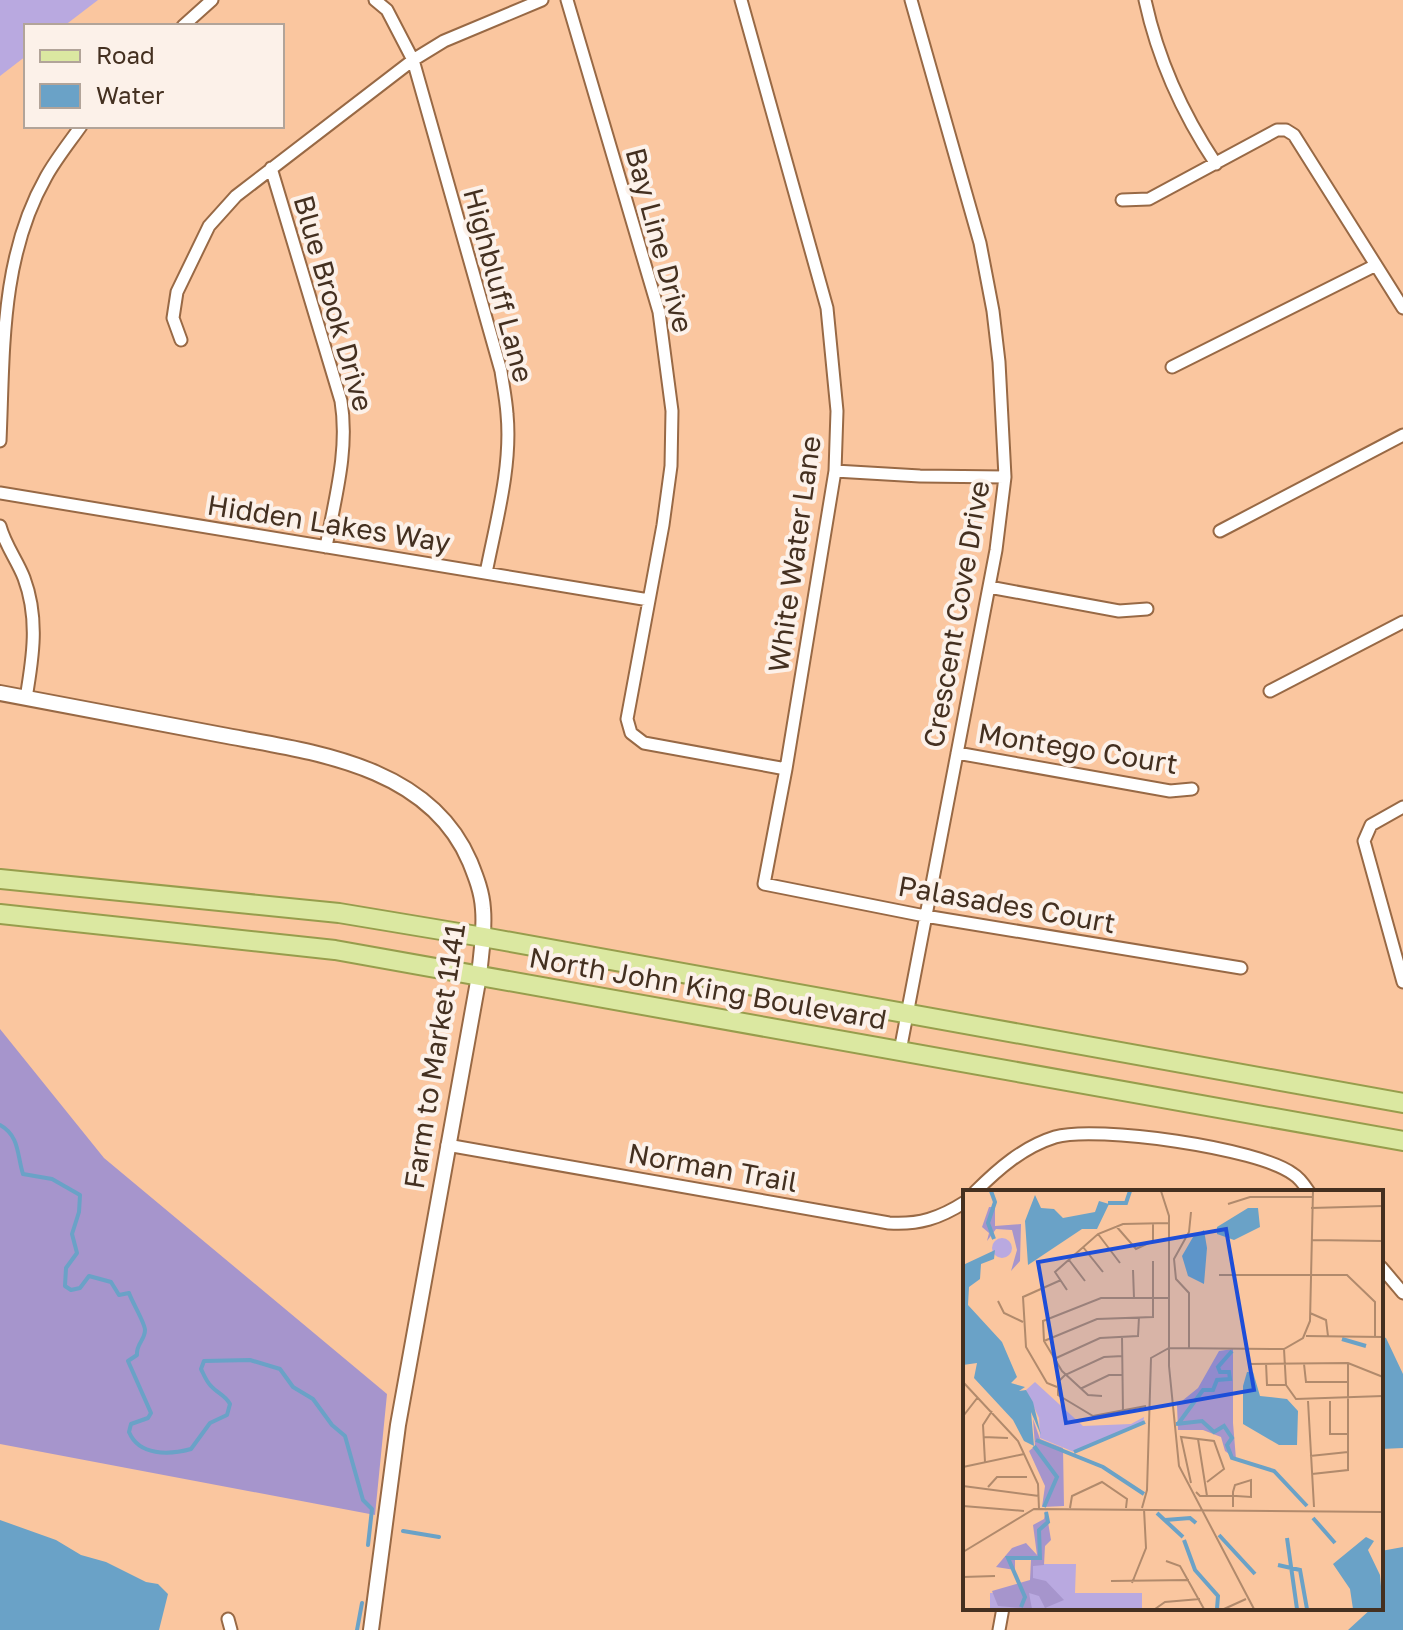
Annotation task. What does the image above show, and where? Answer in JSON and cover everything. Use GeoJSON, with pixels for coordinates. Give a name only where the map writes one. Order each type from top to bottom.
{"type":"FeatureCollection","features":[{"type":"Feature","properties":{"kind":"main road","name":"North John King Boulevard"},"geometry":{"type":"LineString","coordinates":[[0,879],[339,913],[1403,1103]]}},
{"type":"Feature","properties":{"kind":"main road","name":"North John King Boulevard"},"geometry":{"type":"LineString","coordinates":[[0,914],[335,950],[1403,1141]]}},
{"type":"Feature","properties":{"kind":"street"},"geometry":{"type":"LineString","coordinates":[[185,24],[212,0]]}},
{"type":"Feature","properties":{"kind":"street","name":"Highbluff Lane"},"geometry":{"type":"LineString","coordinates":[[375,0],[387,10],[413,60],[501,371],[508,416],[503,487],[486,573]]}},
{"type":"Feature","properties":{"kind":"street"},"geometry":{"type":"LineString","coordinates":[[181,340],[173,318],[177,292],[209,226],[236,196],[413,60],[444,41],[542,0]]}},
{"type":"Feature","properties":{"kind":"street","name":"Bay Line Drive"},"geometry":{"type":"LineString","coordinates":[[567,0],[659,312],[672,411],[671,466],[627,719],[631,733],[644,743],[786,769]]}},
{"type":"Feature","properties":{"kind":"street","name":"White Water Lane"},"geometry":{"type":"LineString","coordinates":[[741,0],[827,308],[837,411],[835,471],[764,884]]}},
{"type":"Feature","properties":{"kind":"street","name":"Crescent Cove Drive"},"geometry":{"type":"LineString","coordinates":[[900,1051],[989,587],[1005,477],[999,362],[980,243],[911,0]]}},
{"type":"Feature","properties":{"kind":"street"},"geometry":{"type":"LineString","coordinates":[[1145,0],[1166,73],[1188,120],[1216,164]]}},
{"type":"Feature","properties":{"kind":"street"},"geometry":{"type":"LineString","coordinates":[[0,441],[9,279],[23,230],[45,177],[80,128]]}},
{"type":"Feature","properties":{"kind":"street"},"geometry":{"type":"LineString","coordinates":[[1122,200],[1149,199],[1277,130],[1286,130],[1294,135],[1403,308]]}},
{"type":"Feature","properties":{"kind":"street","name":"Blue Brook Drive"},"geometry":{"type":"LineString","coordinates":[[271,168],[341,401],[345,427],[345,450],[326,547]]}},
{"type":"Feature","properties":{"kind":"street"},"geometry":{"type":"LineString","coordinates":[[1172,367],[1376,265]]}},
{"type":"Feature","properties":{"kind":"street"},"geometry":{"type":"LineString","coordinates":[[1220,531],[1403,435]]}},
{"type":"Feature","properties":{"kind":"street"},"geometry":{"type":"LineString","coordinates":[[835,471],[1005,477]]}},
{"type":"Feature","properties":{"kind":"street","name":"Hidden Lakes Way"},"geometry":{"type":"LineString","coordinates":[[0,493],[649,600]]}},
{"type":"Feature","properties":{"kind":"street"},"geometry":{"type":"LineString","coordinates":[[0,526],[4,541],[25,581],[33,612],[34,651],[26,698]]}},
{"type":"Feature","properties":{"kind":"street"},"geometry":{"type":"LineString","coordinates":[[989,587],[1119,611],[1147,609]]}},
{"type":"Feature","properties":{"kind":"street"},"geometry":{"type":"LineString","coordinates":[[1270,691],[1403,622]]}},
{"type":"Feature","properties":{"kind":"street","name":"Farm to Market 1141"},"geometry":{"type":"LineString","coordinates":[[0,693],[358,764],[397,782],[443,818],[465,851],[478,880],[483,907],[479,976],[398,1425],[371,1630]]}},
{"type":"Feature","properties":{"kind":"street","name":"Montego Court"},"geometry":{"type":"LineString","coordinates":[[957,753],[1170,791],[1192,789]]}},
{"type":"Feature","properties":{"kind":"street"},"geometry":{"type":"LineString","coordinates":[[1403,807],[1378,819],[1366,832],[1365,850],[1403,982]]}},
{"type":"Feature","properties":{"kind":"street","name":"Palasades Court"},"geometry":{"type":"LineString","coordinates":[[764,884],[925,916],[1241,968]]}},
{"type":"Feature","properties":{"kind":"street"},"geometry":{"type":"LineString","coordinates":[[977,1190],[1000,1167],[1039,1143],[1081,1132],[1111,1133],[1183,1144],[1268,1161],[1294,1174],[1307,1190]]}},
{"type":"Feature","properties":{"kind":"street","name":"Norman Trail"},"geometry":{"type":"LineString","coordinates":[[447,1145],[889,1223],[913,1225],[943,1216],[963,1203]]}},
{"type":"Feature","properties":{"kind":"street"},"geometry":{"type":"LineString","coordinates":[[1383,1269],[1403,1293]]}},
{"type":"Feature","properties":{"kind":"street"},"geometry":{"type":"LineString","coordinates":[[999,1630],[1003,1610]]}},
{"type":"Feature","properties":{"kind":"shaded area"},"geometry":{"type":"Polygon","coordinates":[[[0,0],[98,0],[67,24],[24,24],[24,58],[0,76],[0,0]]]}},
{"type":"Feature","properties":{"kind":"shaded area"},"geometry":{"type":"Polygon","coordinates":[[[0,1029],[104,1158],[387,1394],[375,1515],[0,1444],[0,1029]]]}},
{"type":"Feature","properties":{"kind":"water"},"geometry":{"type":"Polygon","coordinates":[[[1383,1337],[1403,1374],[1403,1448],[1383,1449],[1383,1337]]]}},
{"type":"Feature","properties":{"kind":"water"},"geometry":{"type":"Polygon","coordinates":[[[0,1520],[56,1540],[81,1555],[106,1562],[146,1582],[158,1584],[168,1594],[159,1630],[0,1630],[0,1520]]]}},
{"type":"Feature","properties":{"kind":"water"},"geometry":{"type":"Polygon","coordinates":[[[1403,1547],[1403,1630],[1348,1630],[1370,1610],[1383,1610],[1383,1551],[1403,1547]]]}},
{"type":"Feature","properties":{"kind":"waterway"},"geometry":{"type":"LineString","coordinates":[[0,1125],[11,1135],[17,1147],[23,1174],[52,1179],[80,1195],[79,1212],[72,1234],[77,1253],[66,1268],[65,1286],[71,1290],[80,1288],[89,1276],[111,1282],[119,1295],[129,1293],[143,1323],[145,1333],[137,1355],[128,1361],[151,1413],[148,1418],[131,1424],[129,1432],[134,1440],[147,1450],[156,1452],[191,1449],[210,1423],[227,1415],[230,1404],[206,1380],[201,1369],[204,1361],[250,1360],[280,1369],[293,1387],[313,1399],[332,1425],[345,1436],[363,1500],[372,1509],[368,1545]]}},
{"type":"Feature","properties":{"kind":"waterway"},"geometry":{"type":"LineString","coordinates":[[403,1531],[439,1537]]}},
{"type":"Feature","properties":{"kind":"waterway"},"geometry":{"type":"LineString","coordinates":[[357,1630],[362,1603]]}}]}
